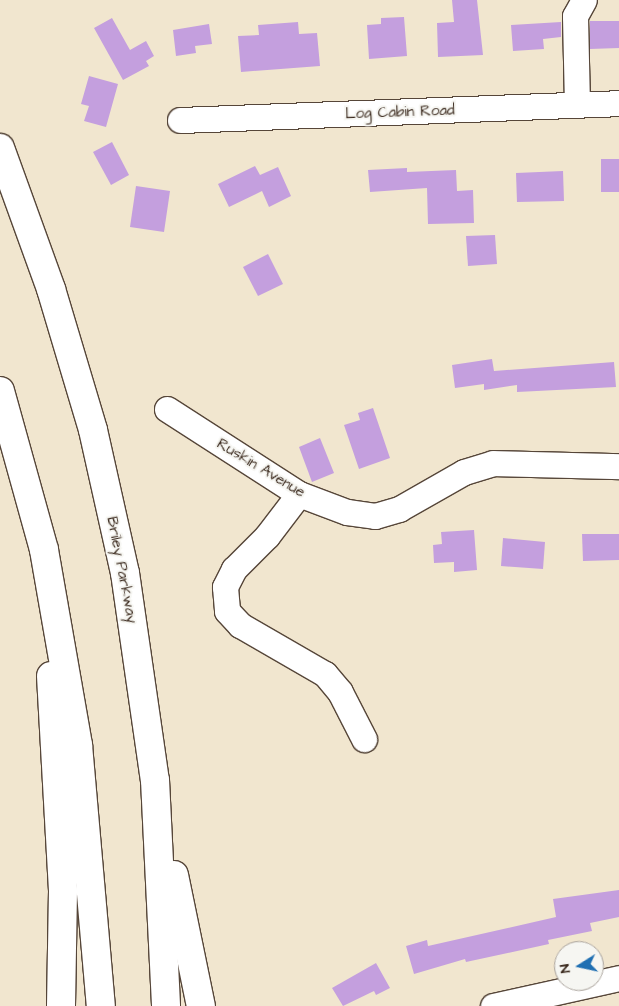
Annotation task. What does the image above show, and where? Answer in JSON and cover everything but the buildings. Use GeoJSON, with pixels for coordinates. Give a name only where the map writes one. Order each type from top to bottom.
{"type":"FeatureCollection","features":[{"type":"Feature","properties":{"kind":"highway","name":"Briley Parkway"},"geometry":{"type":"LineString","coordinates":[[0,148],[51,289],[93,430],[125,572],[155,780],[166,1006]]}},
{"type":"Feature","properties":{"kind":"highway"},"geometry":{"type":"LineString","coordinates":[[0,391],[44,550],[78,745],[100,1006]]}},
{"type":"Feature","properties":{"kind":"highway"},"geometry":{"type":"LineString","coordinates":[[44,550],[63,891],[61,1006]]}},
{"type":"Feature","properties":{"kind":"highway"},"geometry":{"type":"LineString","coordinates":[[155,780],[201,1006]]}},
{"type":"Feature","properties":{"kind":"street"},"geometry":{"type":"LineString","coordinates":[[577,105],[574,16],[584,0]]}},
{"type":"Feature","properties":{"kind":"street","name":"Log Cabin Road"},"geometry":{"type":"LineString","coordinates":[[180,120],[619,103]]}},
{"type":"Feature","properties":{"kind":"street","name":"Ruskin Avenue"},"geometry":{"type":"LineString","coordinates":[[167,410],[300,494],[347,512],[375,516],[399,509],[464,472],[493,463],[619,466]]}},
{"type":"Feature","properties":{"kind":"street"},"geometry":{"type":"LineString","coordinates":[[300,494],[267,536],[234,569],[225,587],[227,611],[240,625],[325,674],[340,692],[364,739]]}},
{"type":"Feature","properties":{"kind":"street"},"geometry":{"type":"LineString","coordinates":[[493,1006],[619,978]]}}]}
